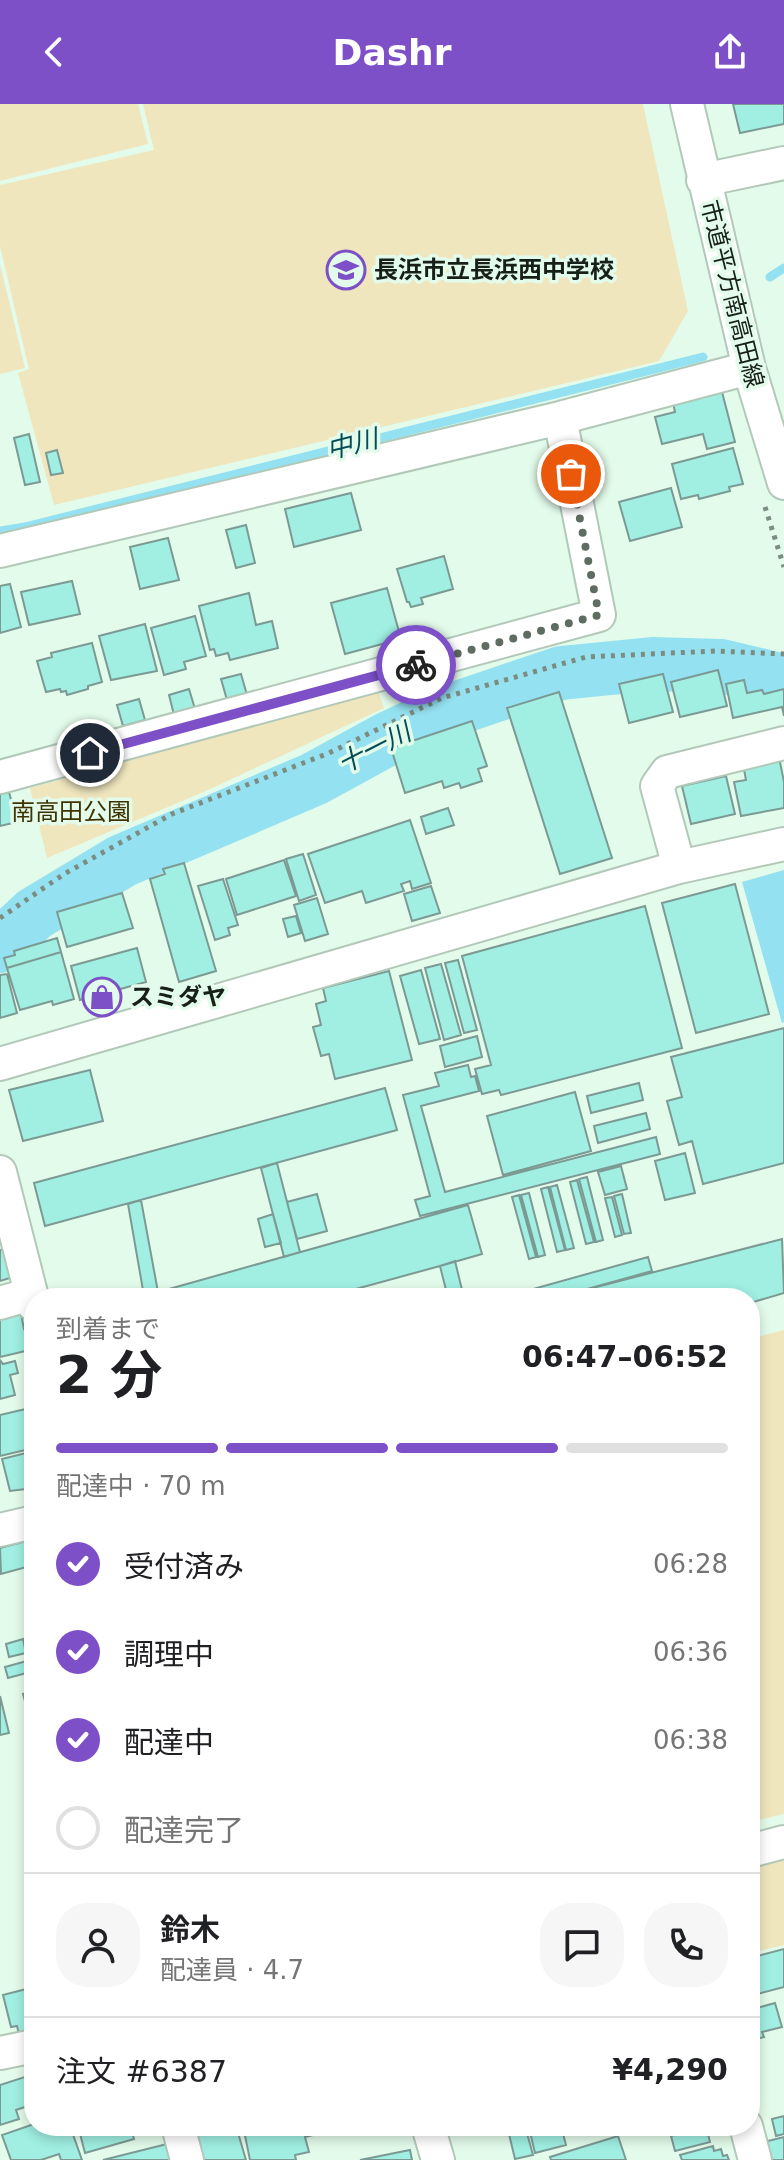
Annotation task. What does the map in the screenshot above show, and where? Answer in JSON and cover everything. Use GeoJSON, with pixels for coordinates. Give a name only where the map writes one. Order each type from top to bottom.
{"type":"FeatureCollection","features":[{"type":"Feature","properties":{"kind":"street","name":"市道平方南高田線"},"geometry":{"type":"LineString","coordinates":[[687,104],[749,368],[784,483]]}},
{"type":"Feature","properties":{"kind":"street"},"geometry":{"type":"LineString","coordinates":[[703,180],[784,163]]}},
{"type":"Feature","properties":{"kind":"street"},"geometry":{"type":"LineString","coordinates":[[0,551],[560,418],[749,368]]}},
{"type":"Feature","properties":{"kind":"street"},"geometry":{"type":"LineString","coordinates":[[0,777],[599,615],[560,418]]}},
{"type":"Feature","properties":{"kind":"street"},"geometry":{"type":"LineString","coordinates":[[679,867],[657,786],[667,772],[784,743]]}},
{"type":"Feature","properties":{"kind":"street"},"geometry":{"type":"LineString","coordinates":[[0,1064],[679,867],[784,844]]}},
{"type":"Feature","properties":{"kind":"street"},"geometry":{"type":"LineString","coordinates":[[0,1172],[30,1288]]}},
{"type":"Feature","properties":{"kind":"street"},"geometry":{"type":"LineString","coordinates":[[0,1303],[24,1301]]}},
{"type":"Feature","properties":{"kind":"street"},"geometry":{"type":"LineString","coordinates":[[0,1530],[24,1524]]}},
{"type":"Feature","properties":{"kind":"street"},"geometry":{"type":"LineString","coordinates":[[760,1848],[784,1842]]}},
{"type":"Feature","properties":{"kind":"street"},"geometry":{"type":"LineString","coordinates":[[0,2053],[24,2048]]}},
{"type":"Feature","properties":{"kind":"street"},"geometry":{"type":"LineString","coordinates":[[181,2136],[187,2160]]}},
{"type":"Feature","properties":{"kind":"street"},"geometry":{"type":"LineString","coordinates":[[431,2136],[438,2160]]}},
{"type":"Feature","properties":{"kind":"street"},"geometry":{"type":"LineString","coordinates":[[749,2136],[755,2160]]}},
{"type":"Feature","properties":{"kind":"path"},"geometry":{"type":"LineString","coordinates":[[0,918],[64,874],[172,814],[329,753],[442,698],[586,657],[715,651],[784,654]]}},
{"type":"Feature","properties":{"kind":"green space"},"geometry":{"type":"Polygon","coordinates":[[[0,104],[138,104],[148,144],[0,181],[0,104]]]}},
{"type":"Feature","properties":{"kind":"green space","name":"長浜市立長浜西中学校"},"geometry":{"type":"Polygon","coordinates":[[[143,104],[643,104],[688,311],[659,361],[54,505],[18,373],[29,369],[0,246],[0,185],[154,150],[143,104]]]}},
{"type":"Feature","properties":{"kind":"green space"},"geometry":{"type":"Polygon","coordinates":[[[0,264],[25,368],[0,374],[0,264]]]}},
{"type":"Feature","properties":{"kind":"green space","name":"南高田公園"},"geometry":{"type":"Polygon","coordinates":[[[378,691],[384,708],[206,791],[47,858],[30,788],[378,691]]]}},
{"type":"Feature","properties":{"kind":"green space"},"geometry":{"type":"Polygon","coordinates":[[[784,1330],[784,1814],[760,1820],[760,1336],[784,1330]]]}},
{"type":"Feature","properties":{"kind":"green space"},"geometry":{"type":"Polygon","coordinates":[[[784,1855],[784,1945],[760,1951],[760,1861],[784,1855]]]}},
{"type":"Feature","properties":{"kind":"water"},"geometry":{"type":"Polygon","coordinates":[[[784,870],[784,1022],[782,1023],[742,882],[784,870]]]}},
{"type":"Feature","properties":{"kind":"building"},"geometry":{"type":"Polygon","coordinates":[[[733,104],[784,104],[784,124],[740,133],[733,104]]]}},
{"type":"Feature","properties":{"kind":"building"},"geometry":{"type":"Polygon","coordinates":[[[721,388],[735,442],[707,449],[703,434],[662,444],[655,417],[675,412],[673,403],[721,388]]]}},
{"type":"Feature","properties":{"kind":"building"},"geometry":{"type":"Polygon","coordinates":[[[29,434],[40,482],[25,485],[14,438],[29,434]]]}},
{"type":"Feature","properties":{"kind":"building"},"geometry":{"type":"Polygon","coordinates":[[[733,448],[743,484],[729,487],[730,491],[699,499],[698,495],[681,499],[672,464],[733,448]]]}},
{"type":"Feature","properties":{"kind":"building"},"geometry":{"type":"Polygon","coordinates":[[[57,450],[63,473],[51,475],[46,453],[57,450]]]}},
{"type":"Feature","properties":{"kind":"building"},"geometry":{"type":"Polygon","coordinates":[[[671,488],[682,527],[630,541],[619,502],[671,488]]]}},
{"type":"Feature","properties":{"kind":"building"},"geometry":{"type":"Polygon","coordinates":[[[351,493],[361,530],[294,547],[285,509],[351,493]]]}},
{"type":"Feature","properties":{"kind":"building"},"geometry":{"type":"Polygon","coordinates":[[[246,525],[255,563],[236,568],[226,530],[246,525]]]}},
{"type":"Feature","properties":{"kind":"building"},"geometry":{"type":"Polygon","coordinates":[[[168,538],[179,580],[140,589],[130,547],[168,538]]]}},
{"type":"Feature","properties":{"kind":"building"},"geometry":{"type":"Polygon","coordinates":[[[444,556],[453,589],[421,598],[423,604],[411,607],[397,569],[444,556]]]}},
{"type":"Feature","properties":{"kind":"building"},"geometry":{"type":"Polygon","coordinates":[[[72,581],[80,614],[29,625],[21,592],[72,581]]]}},
{"type":"Feature","properties":{"kind":"building"},"geometry":{"type":"Polygon","coordinates":[[[10,584],[21,627],[0,633],[0,586],[10,584]]]}},
{"type":"Feature","properties":{"kind":"building"},"geometry":{"type":"Polygon","coordinates":[[[387,588],[401,639],[345,654],[331,603],[387,588]]]}},
{"type":"Feature","properties":{"kind":"building"},"geometry":{"type":"Polygon","coordinates":[[[249,593],[256,625],[272,621],[278,648],[230,660],[228,653],[216,656],[214,649],[210,650],[199,606],[249,593]]]}},
{"type":"Feature","properties":{"kind":"building"},"geometry":{"type":"Polygon","coordinates":[[[195,616],[206,656],[184,662],[186,669],[164,675],[151,628],[195,616]]]}},
{"type":"Feature","properties":{"kind":"building"},"geometry":{"type":"Polygon","coordinates":[[[145,624],[157,671],[111,680],[99,636],[145,624]]]}},
{"type":"Feature","properties":{"kind":"building"},"geometry":{"type":"Polygon","coordinates":[[[92,643],[102,682],[67,695],[60,689],[46,692],[37,661],[52,657],[51,653],[92,643]]]}},
{"type":"Feature","properties":{"kind":"building"},"geometry":{"type":"Polygon","coordinates":[[[718,670],[727,706],[680,717],[671,682],[718,670]]]}},
{"type":"Feature","properties":{"kind":"building"},"geometry":{"type":"Polygon","coordinates":[[[241,674],[247,695],[227,700],[221,679],[241,674]]]}},
{"type":"Feature","properties":{"kind":"building"},"geometry":{"type":"Polygon","coordinates":[[[663,674],[673,712],[629,723],[619,684],[663,674]]]}},
{"type":"Feature","properties":{"kind":"building"},"geometry":{"type":"Polygon","coordinates":[[[744,680],[747,693],[762,690],[764,694],[784,689],[784,716],[782,707],[733,718],[726,684],[744,680]]]}},
{"type":"Feature","properties":{"kind":"building"},"geometry":{"type":"Polygon","coordinates":[[[189,689],[195,709],[174,715],[169,695],[189,689]]]}},
{"type":"Feature","properties":{"kind":"building"},"geometry":{"type":"Polygon","coordinates":[[[559,692],[612,858],[560,874],[507,708],[559,692]]]}},
{"type":"Feature","properties":{"kind":"building"},"geometry":{"type":"Polygon","coordinates":[[[139,699],[145,720],[123,726],[117,705],[139,699]]]}},
{"type":"Feature","properties":{"kind":"building"},"geometry":{"type":"Polygon","coordinates":[[[472,721],[487,766],[478,769],[482,781],[461,788],[459,783],[444,788],[442,781],[405,793],[391,748],[472,721]]]}},
{"type":"Feature","properties":{"kind":"building"},"geometry":{"type":"Polygon","coordinates":[[[778,752],[784,782],[784,808],[741,816],[734,782],[746,780],[742,759],[778,752]]]}},
{"type":"Feature","properties":{"kind":"building"},"geometry":{"type":"Polygon","coordinates":[[[726,776],[735,814],[691,824],[682,786],[726,776]]]}},
{"type":"Feature","properties":{"kind":"building"},"geometry":{"type":"Polygon","coordinates":[[[9,792],[17,822],[0,826],[0,794],[9,792]]]}},
{"type":"Feature","properties":{"kind":"building"},"geometry":{"type":"Polygon","coordinates":[[[448,808],[454,825],[426,834],[421,817],[448,808]]]}},
{"type":"Feature","properties":{"kind":"building"},"geometry":{"type":"Polygon","coordinates":[[[410,820],[431,883],[412,889],[410,881],[401,884],[404,891],[366,903],[362,891],[325,903],[308,854],[410,820]]]}},
{"type":"Feature","properties":{"kind":"building"},"geometry":{"type":"Polygon","coordinates":[[[303,854],[316,895],[299,901],[286,859],[303,854]]]}},
{"type":"Feature","properties":{"kind":"building"},"geometry":{"type":"Polygon","coordinates":[[[284,860],[296,896],[237,915],[226,879],[284,860]]]}},
{"type":"Feature","properties":{"kind":"building"},"geometry":{"type":"Polygon","coordinates":[[[184,863],[216,971],[179,982],[150,879],[165,874],[163,869],[184,863]]]}},
{"type":"Feature","properties":{"kind":"building"},"geometry":{"type":"Polygon","coordinates":[[[223,879],[238,925],[228,928],[230,935],[215,940],[198,886],[223,879]]]}},
{"type":"Feature","properties":{"kind":"building"},"geometry":{"type":"Polygon","coordinates":[[[735,884],[769,1014],[696,1033],[662,903],[735,884]]]}},
{"type":"Feature","properties":{"kind":"building"},"geometry":{"type":"Polygon","coordinates":[[[431,886],[440,913],[412,921],[404,894],[431,886]]]}},
{"type":"Feature","properties":{"kind":"building"},"geometry":{"type":"Polygon","coordinates":[[[122,893],[133,928],[67,947],[57,912],[122,893]]]}},
{"type":"Feature","properties":{"kind":"building"},"geometry":{"type":"Polygon","coordinates":[[[317,898],[328,934],[305,941],[294,905],[317,898]]]}},
{"type":"Feature","properties":{"kind":"building"},"geometry":{"type":"Polygon","coordinates":[[[645,906],[682,1048],[501,1095],[499,1090],[482,1094],[475,1069],[491,1065],[462,956],[645,906]]]}},
{"type":"Feature","properties":{"kind":"building"},"geometry":{"type":"Polygon","coordinates":[[[296,916],[301,933],[288,937],[283,919],[296,916]]]}},
{"type":"Feature","properties":{"kind":"building"},"geometry":{"type":"Polygon","coordinates":[[[57,938],[61,952],[7,968],[4,958],[15,955],[14,951],[57,938]]]}},
{"type":"Feature","properties":{"kind":"building"},"geometry":{"type":"Polygon","coordinates":[[[137,948],[146,982],[80,1000],[71,966],[137,948]]]}},
{"type":"Feature","properties":{"kind":"building"},"geometry":{"type":"Polygon","coordinates":[[[61,952],[74,999],[53,1005],[52,1001],[20,1010],[7,968],[61,952]]]}},
{"type":"Feature","properties":{"kind":"building"},"geometry":{"type":"Polygon","coordinates":[[[458,960],[477,1030],[464,1033],[445,963],[458,960]]]}},
{"type":"Feature","properties":{"kind":"building"},"geometry":{"type":"Polygon","coordinates":[[[441,964],[461,1035],[444,1040],[425,968],[441,964]]]}},
{"type":"Feature","properties":{"kind":"building"},"geometry":{"type":"Polygon","coordinates":[[[421,970],[440,1039],[419,1044],[400,976],[421,970]]]}},
{"type":"Feature","properties":{"kind":"building"},"geometry":{"type":"Polygon","coordinates":[[[389,971],[412,1060],[335,1079],[329,1054],[321,1056],[313,1027],[321,1025],[316,1004],[326,1001],[323,988],[389,971]]]}},
{"type":"Feature","properties":{"kind":"building"},"geometry":{"type":"Polygon","coordinates":[[[7,974],[17,1013],[0,1018],[0,975],[7,974]]]}},
{"type":"Feature","properties":{"kind":"building"},"geometry":{"type":"Polygon","coordinates":[[[784,1028],[784,1163],[703,1184],[692,1141],[679,1145],[667,1101],[682,1097],[671,1057],[784,1028]]]}},
{"type":"Feature","properties":{"kind":"building"},"geometry":{"type":"Polygon","coordinates":[[[477,1036],[482,1057],[445,1067],[440,1046],[477,1036]]]}},
{"type":"Feature","properties":{"kind":"building"},"geometry":{"type":"Polygon","coordinates":[[[468,1065],[479,1091],[421,1106],[445,1192],[656,1137],[660,1154],[420,1216],[415,1200],[430,1196],[403,1095],[439,1086],[435,1073],[468,1065]]]}},
{"type":"Feature","properties":{"kind":"building"},"geometry":{"type":"Polygon","coordinates":[[[90,1070],[103,1121],[23,1141],[9,1090],[90,1070]]]}},
{"type":"Feature","properties":{"kind":"building"},"geometry":{"type":"Polygon","coordinates":[[[639,1083],[643,1100],[591,1113],[587,1096],[639,1083]]]}},
{"type":"Feature","properties":{"kind":"building"},"geometry":{"type":"Polygon","coordinates":[[[385,1088],[397,1130],[45,1226],[34,1183],[385,1088]]]}},
{"type":"Feature","properties":{"kind":"building"},"geometry":{"type":"Polygon","coordinates":[[[575,1092],[591,1151],[503,1175],[487,1116],[575,1092]]]}},
{"type":"Feature","properties":{"kind":"building"},"geometry":{"type":"Polygon","coordinates":[[[646,1113],[650,1129],[598,1143],[594,1126],[646,1113]]]}},
{"type":"Feature","properties":{"kind":"building"},"geometry":{"type":"Polygon","coordinates":[[[685,1153],[695,1193],[665,1200],[655,1161],[685,1153]]]}},
{"type":"Feature","properties":{"kind":"building"},"geometry":{"type":"Polygon","coordinates":[[[277,1163],[300,1252],[284,1257],[261,1168],[277,1163]]]}},
{"type":"Feature","properties":{"kind":"building"},"geometry":{"type":"Polygon","coordinates":[[[621,1166],[627,1189],[605,1195],[598,1172],[621,1166]]]}},
{"type":"Feature","properties":{"kind":"building"},"geometry":{"type":"Polygon","coordinates":[[[587,1177],[603,1240],[596,1242],[579,1179],[587,1177]]]}},
{"type":"Feature","properties":{"kind":"building"},"geometry":{"type":"Polygon","coordinates":[[[577,1180],[594,1242],[586,1244],[570,1182],[577,1180]]]}},
{"type":"Feature","properties":{"kind":"building"},"geometry":{"type":"Polygon","coordinates":[[[557,1185],[574,1248],[566,1250],[550,1187],[557,1185]]]}},
{"type":"Feature","properties":{"kind":"building"},"geometry":{"type":"Polygon","coordinates":[[[548,1187],[565,1250],[557,1252],[541,1189],[548,1187]]]}},
{"type":"Feature","properties":{"kind":"building"},"geometry":{"type":"Polygon","coordinates":[[[529,1193],[545,1255],[538,1257],[521,1195],[529,1193]]]}},
{"type":"Feature","properties":{"kind":"building"},"geometry":{"type":"Polygon","coordinates":[[[317,1194],[327,1231],[297,1239],[287,1202],[317,1194]]]}},
{"type":"Feature","properties":{"kind":"building"},"geometry":{"type":"Polygon","coordinates":[[[622,1194],[631,1233],[624,1234],[614,1196],[622,1194]]]}},
{"type":"Feature","properties":{"kind":"building"},"geometry":{"type":"Polygon","coordinates":[[[519,1195],[536,1257],[529,1259],[512,1197],[519,1195]]]}},
{"type":"Feature","properties":{"kind":"building"},"geometry":{"type":"Polygon","coordinates":[[[612,1197],[622,1235],[615,1237],[605,1198],[612,1197]]]}},
{"type":"Feature","properties":{"kind":"building"},"geometry":{"type":"Polygon","coordinates":[[[141,1200],[157,1288],[143,1288],[128,1204],[141,1200]]]}},
{"type":"Feature","properties":{"kind":"building"},"geometry":{"type":"Polygon","coordinates":[[[468,1205],[482,1254],[360,1288],[173,1288],[468,1205]]]}},
{"type":"Feature","properties":{"kind":"building"},"geometry":{"type":"Polygon","coordinates":[[[273,1214],[281,1243],[265,1247],[258,1219],[273,1214]]]}},
{"type":"Feature","properties":{"kind":"building"},"geometry":{"type":"Polygon","coordinates":[[[782,1239],[784,1293],[760,1300],[760,1288],[593,1288],[782,1239]]]}},
{"type":"Feature","properties":{"kind":"building"},"geometry":{"type":"Polygon","coordinates":[[[5,1249],[13,1277],[0,1281],[0,1250],[5,1249]]]}},
{"type":"Feature","properties":{"kind":"building"},"geometry":{"type":"Polygon","coordinates":[[[648,1257],[652,1271],[591,1288],[537,1288],[648,1257]]]}},
{"type":"Feature","properties":{"kind":"building"},"geometry":{"type":"Polygon","coordinates":[[[455,1261],[462,1288],[446,1288],[440,1266],[455,1261]]]}},
{"type":"Feature","properties":{"kind":"building"},"geometry":{"type":"Polygon","coordinates":[[[20,1309],[24,1351],[0,1357],[0,1314],[20,1309]]]}},
{"type":"Feature","properties":{"kind":"building"},"geometry":{"type":"Polygon","coordinates":[[[0,1360],[3,1364],[15,1361],[18,1373],[10,1375],[15,1395],[0,1399],[0,1360]]]}},
{"type":"Feature","properties":{"kind":"building"},"geometry":{"type":"Polygon","coordinates":[[[24,1409],[24,1450],[0,1456],[0,1415],[24,1409]]]}},
{"type":"Feature","properties":{"kind":"building"},"geometry":{"type":"Polygon","coordinates":[[[24,1454],[24,1489],[10,1491],[2,1459],[24,1454]]]}},
{"type":"Feature","properties":{"kind":"building"},"geometry":{"type":"Polygon","coordinates":[[[24,1542],[24,1568],[1,1574],[0,1548],[24,1542]]]}},
{"type":"Feature","properties":{"kind":"building"},"geometry":{"type":"Polygon","coordinates":[[[23,1639],[24,1653],[9,1657],[6,1644],[23,1639]]]}},
{"type":"Feature","properties":{"kind":"building"},"geometry":{"type":"Polygon","coordinates":[[[24,1662],[24,1674],[8,1678],[5,1667],[24,1662]]]}},
{"type":"Feature","properties":{"kind":"building"},"geometry":{"type":"Polygon","coordinates":[[[0,1696],[9,1733],[0,1735],[0,1696]]]}},
{"type":"Feature","properties":{"kind":"building"},"geometry":{"type":"Polygon","coordinates":[[[784,1949],[784,1987],[760,1993],[760,1955],[784,1949]]]}},
{"type":"Feature","properties":{"kind":"building"},"geometry":{"type":"Polygon","coordinates":[[[24,1990],[24,2037],[20,2038],[17,2026],[11,2027],[3,1995],[24,1990]]]}},
{"type":"Feature","properties":{"kind":"building"},"geometry":{"type":"Polygon","coordinates":[[[775,2003],[782,2027],[762,2032],[764,2037],[760,2038],[760,2007],[775,2003]]]}},
{"type":"Feature","properties":{"kind":"building"},"geometry":{"type":"Polygon","coordinates":[[[24,2077],[24,2107],[16,2110],[19,2119],[0,2125],[0,2085],[24,2077]]]}},
{"type":"Feature","properties":{"kind":"building"},"geometry":{"type":"Polygon","coordinates":[[[784,2116],[784,2134],[776,2136],[772,2119],[784,2116]]]}},
{"type":"Feature","properties":{"kind":"building"},"geometry":{"type":"Polygon","coordinates":[[[24,2127],[24,2136],[74,2136],[82,2160],[61,2160],[59,2154],[41,2160],[11,2160],[2,2135],[24,2127]]]}},
{"type":"Feature","properties":{"kind":"building"},"geometry":{"type":"Polygon","coordinates":[[[81,2136],[133,2136],[134,2139],[85,2153],[81,2136]]]}},
{"type":"Feature","properties":{"kind":"building"},"geometry":{"type":"Polygon","coordinates":[[[188,2136],[239,2136],[246,2160],[194,2160],[188,2136]]]}},
{"type":"Feature","properties":{"kind":"building"},"geometry":{"type":"Polygon","coordinates":[[[245,2136],[309,2136],[305,2137],[309,2152],[295,2155],[296,2160],[250,2160],[245,2136]]]}},
{"type":"Feature","properties":{"kind":"building"},"geometry":{"type":"Polygon","coordinates":[[[509,2136],[528,2136],[533,2155],[515,2159],[509,2136]]]}},
{"type":"Feature","properties":{"kind":"building"},"geometry":{"type":"Polygon","coordinates":[[[531,2136],[564,2136],[566,2145],[535,2153],[531,2136]]]}},
{"type":"Feature","properties":{"kind":"building"},"geometry":{"type":"Polygon","coordinates":[[[618,2136],[626,2160],[551,2160],[550,2157],[618,2136]]]}},
{"type":"Feature","properties":{"kind":"building"},"geometry":{"type":"Polygon","coordinates":[[[671,2136],[708,2136],[710,2142],[675,2151],[671,2136]]]}},
{"type":"Feature","properties":{"kind":"building"},"geometry":{"type":"Polygon","coordinates":[[[784,2137],[784,2160],[769,2160],[764,2142],[784,2137]]]}},
{"type":"Feature","properties":{"kind":"building"},"geometry":{"type":"Polygon","coordinates":[[[167,2144],[171,2160],[103,2160],[167,2144]]]}},
{"type":"Feature","properties":{"kind":"building"},"geometry":{"type":"Polygon","coordinates":[[[713,2146],[714,2151],[721,2149],[723,2156],[727,2155],[729,2160],[682,2160],[680,2155],[713,2146]]]}},
{"type":"Feature","properties":{"kind":"building"},"geometry":{"type":"Polygon","coordinates":[[[410,2150],[412,2160],[360,2160],[410,2150]]]}},
{"type":"Feature","properties":{"kind":"waterway","name":"中川"},"geometry":{"type":"LineString","coordinates":[[770,277],[784,268]]}},
{"type":"Feature","properties":{"kind":"waterway","name":"中川"},"geometry":{"type":"LineString","coordinates":[[0,531],[703,357]]}},
{"type":"Feature","properties":{"kind":"waterway","name":"十一川"},"geometry":{"type":"LineString","coordinates":[[0,946],[34,914],[122,861],[314,779],[437,715],[561,673],[652,664],[721,666],[784,681]]}},
{"type":"Feature","properties":{"kind":"way so far"},"geometry":{"type":"LineString","coordinates":[[416,665],[599,615],[571,474]]}},
{"type":"Feature","properties":{"kind":"place","name":"長浜市立長浜西中学校"},"geometry":{"type":"Point","coordinates":[346,270]}},
{"type":"Feature","properties":{"kind":"place","name":"スミダヤ"},"geometry":{"type":"Point","coordinates":[102,997]}},
{"type":"Feature","properties":{"kind":"route"},"geometry":{"type":"LineString","coordinates":[[90,753],[416,665]]}}]}
